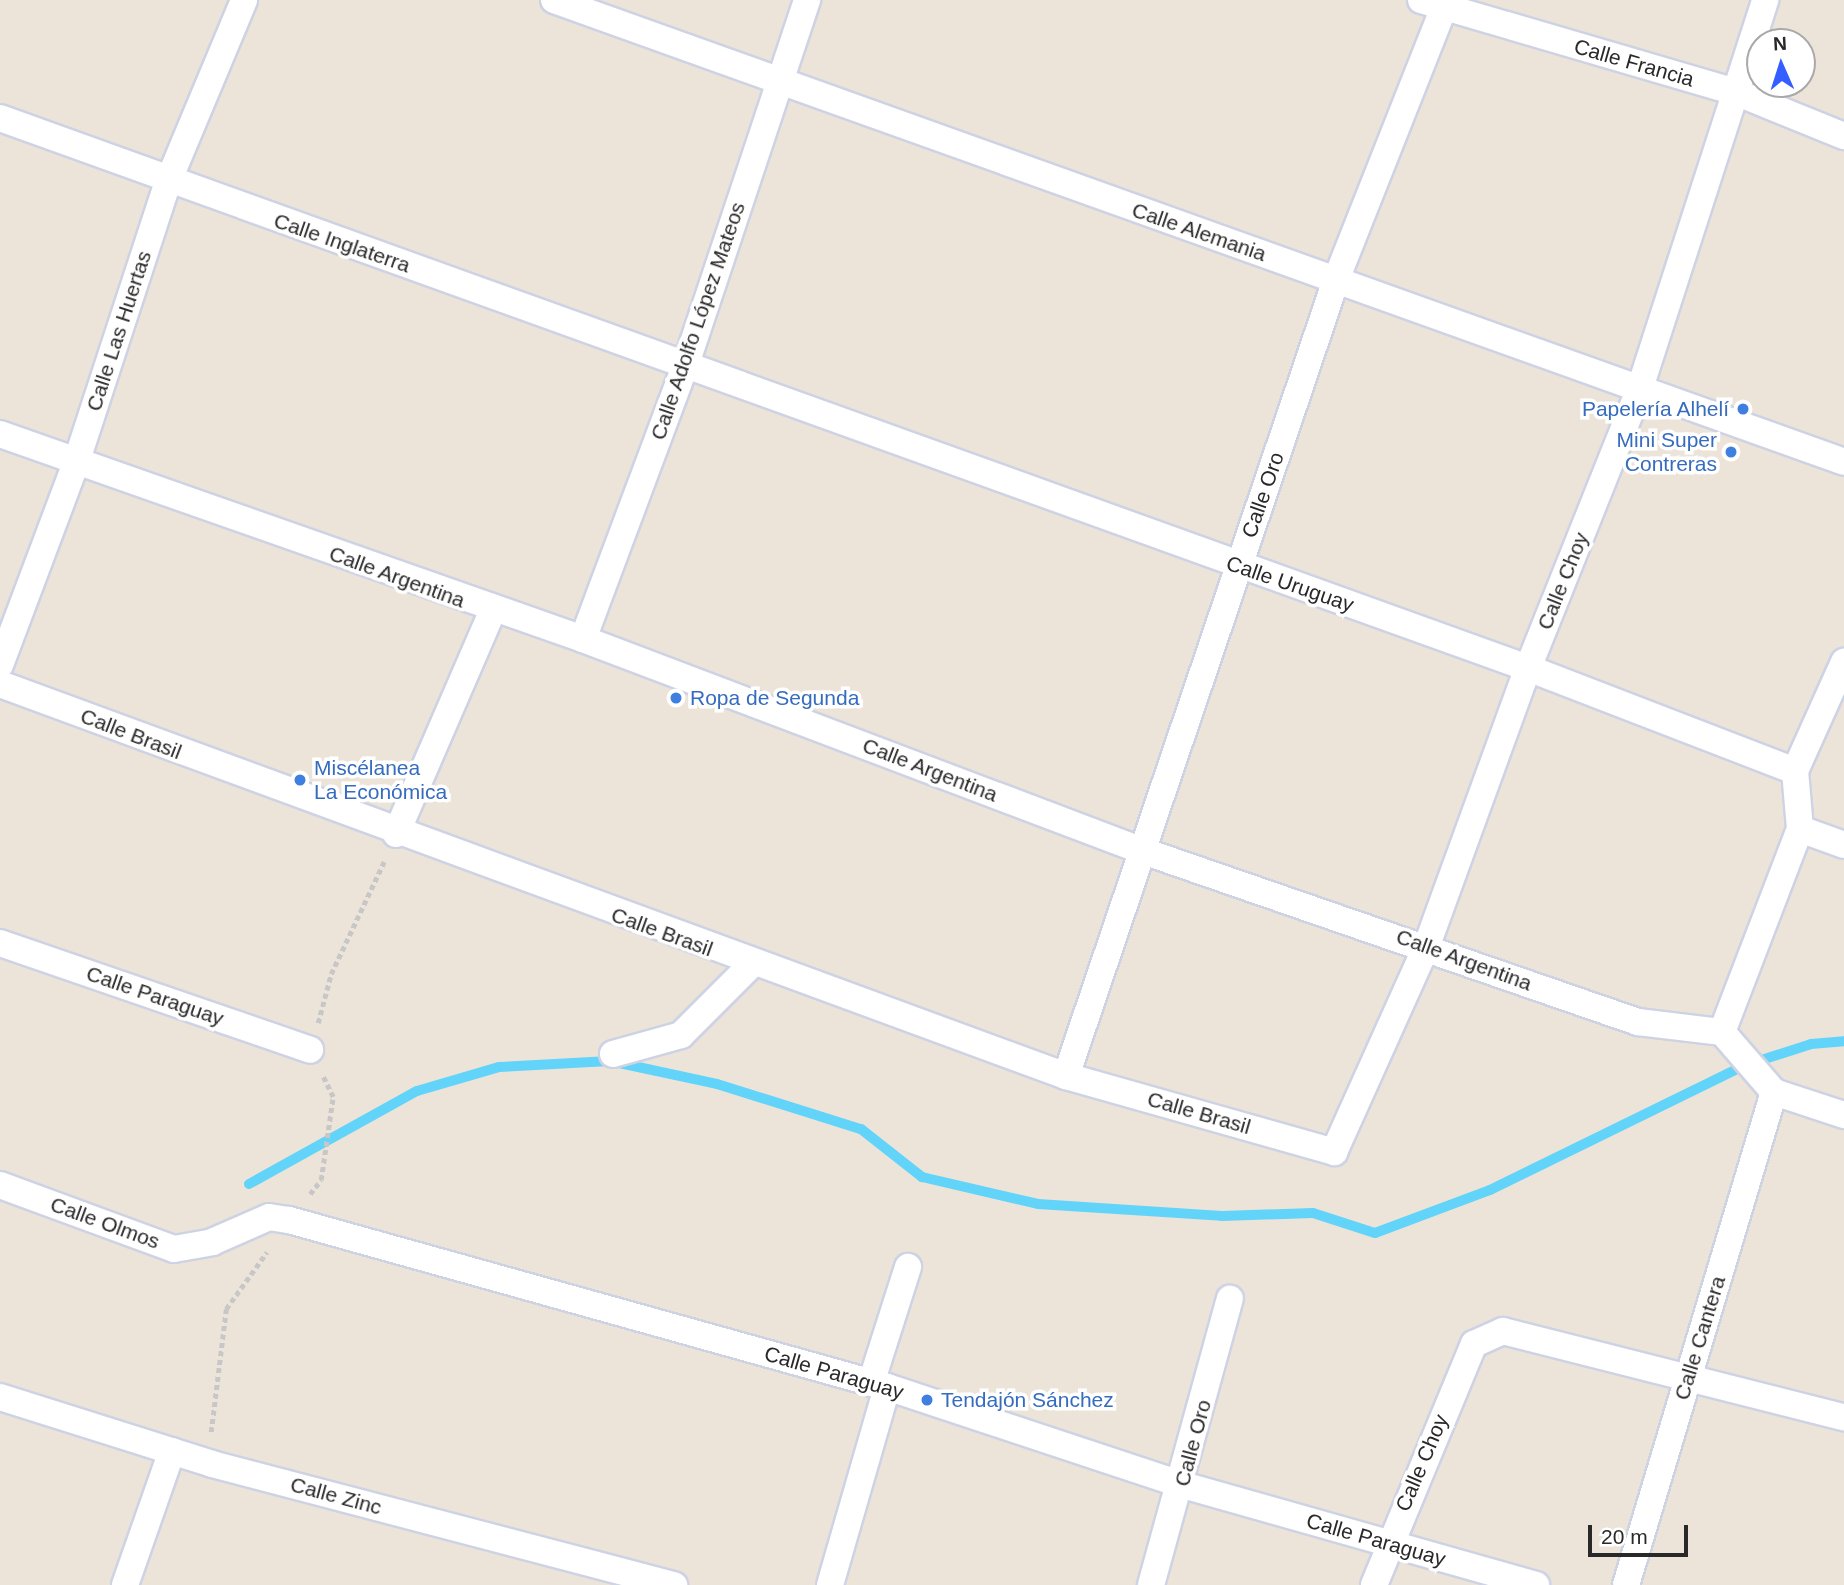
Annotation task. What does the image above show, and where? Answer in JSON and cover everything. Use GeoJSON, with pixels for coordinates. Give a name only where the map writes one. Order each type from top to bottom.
{"type":"FeatureCollection","features":[{"type":"Feature","properties":{"kind":"street","name":"Calle Las Huertas"},"geometry":{"type":"LineString","coordinates":[[0,665],[77,460],[168,182],[244,0]]}},
{"type":"Feature","properties":{"kind":"street","name":"Calle Alemania"},"geometry":{"type":"LineString","coordinates":[[554,0],[777,84],[1844,462]]}},
{"type":"Feature","properties":{"kind":"street","name":"Calle Adolfo López Mateos"},"geometry":{"type":"LineString","coordinates":[[583,639],[686,364],[807,0]]}},
{"type":"Feature","properties":{"kind":"street","name":"Calle Choy"},"geometry":{"type":"LineString","coordinates":[[1334,1152],[1427,946],[1528,668],[1640,388],[1732,91],[1765,0]]}},
{"type":"Feature","properties":{"kind":"street","name":"Calle Francia"},"geometry":{"type":"LineString","coordinates":[[1437,3],[1732,91],[1844,136]]}},
{"type":"Feature","properties":{"kind":"street","name":"Calle Oro"},"geometry":{"type":"LineString","coordinates":[[1066,1076],[1336,280],[1437,3]]}},
{"type":"Feature","properties":{"kind":"street","name":"Calle Inglaterra"},"geometry":{"type":"LineString","coordinates":[[0,118],[168,182],[686,364]]}},
{"type":"Feature","properties":{"kind":"street","name":"Calle Uruguay"},"geometry":{"type":"LineString","coordinates":[[686,364],[1239,566],[1528,668],[1795,771]]}},
{"type":"Feature","properties":{"kind":"street","name":"Calle Argentina"},"geometry":{"type":"LineString","coordinates":[[0,434],[492,611],[583,639],[1143,851],[1427,946],[1638,1023],[1722,1032]]}},
{"type":"Feature","properties":{"kind":"street"},"geometry":{"type":"LineString","coordinates":[[396,834],[492,611]]}},
{"type":"Feature","properties":{"kind":"street"},"geometry":{"type":"LineString","coordinates":[[1844,662],[1795,771],[1800,829],[1722,1032],[1774,1092],[1844,1115]]}},
{"type":"Feature","properties":{"kind":"street","name":"Calle Brasil"},"geometry":{"type":"LineString","coordinates":[[0,684],[396,834],[1066,1076],[1334,1152]]}},
{"type":"Feature","properties":{"kind":"street"},"geometry":{"type":"LineString","coordinates":[[1800,829],[1844,845]]}},
{"type":"Feature","properties":{"kind":"street","name":"Calle Paraguay"},"geometry":{"type":"LineString","coordinates":[[0,943],[310,1050]]}},
{"type":"Feature","properties":{"kind":"street"},"geometry":{"type":"LineString","coordinates":[[613,1054],[681,1035],[752,964]]}},
{"type":"Feature","properties":{"kind":"street","name":"Calle Cantera"},"geometry":{"type":"LineString","coordinates":[[1626,1585],[1774,1092]]}},
{"type":"Feature","properties":{"kind":"street","name":"Calle Olmos"},"geometry":{"type":"LineString","coordinates":[[0,1185],[174,1249],[212,1242],[269,1217],[289,1220]]}},
{"type":"Feature","properties":{"kind":"street","name":"Calle Paraguay"},"geometry":{"type":"LineString","coordinates":[[289,1220],[879,1385],[1183,1485],[1536,1585]]}},
{"type":"Feature","properties":{"kind":"street"},"geometry":{"type":"LineString","coordinates":[[830,1585],[908,1267]]}},
{"type":"Feature","properties":{"kind":"street","name":"Calle Oro"},"geometry":{"type":"LineString","coordinates":[[1151,1585],[1183,1485],[1230,1299]]}},
{"type":"Feature","properties":{"kind":"street","name":"Calle Choy"},"geometry":{"type":"LineString","coordinates":[[1374,1585],[1387,1544],[1474,1344],[1503,1331],[1689,1375]]}},
{"type":"Feature","properties":{"kind":"street"},"geometry":{"type":"LineString","coordinates":[[1689,1375],[1844,1417]]}},
{"type":"Feature","properties":{"kind":"street","name":"Calle Zinc"},"geometry":{"type":"LineString","coordinates":[[0,1397],[212,1464],[674,1585]]}},
{"type":"Feature","properties":{"kind":"street"},"geometry":{"type":"LineString","coordinates":[[125,1585],[172,1451]]}},
{"type":"Feature","properties":{"kind":"path"},"geometry":{"type":"LineString","coordinates":[[212,1464],[226,1309]]}},
{"type":"Feature","properties":{"kind":"waterway"},"geometry":{"type":"LineString","coordinates":[[249,1184],[417,1091],[499,1067],[610,1061],[717,1084],[861,1129],[922,1177],[1038,1204],[1222,1216],[1313,1213],[1375,1233],[1490,1190],[1743,1066],[1811,1044],[1844,1041]]}},
{"type":"Feature","properties":{"kind":"place","name":"Papelería Alhelí"},"geometry":{"type":"Point","coordinates":[1743,409]}},
{"type":"Feature","properties":{"kind":"place","name":"Mini Super Contreras"},"geometry":{"type":"Point","coordinates":[1731,452]}},
{"type":"Feature","properties":{"kind":"place","name":"Ropa de Segunda"},"geometry":{"type":"Point","coordinates":[676,698]}},
{"type":"Feature","properties":{"kind":"place","name":"Miscélanea La Económica"},"geometry":{"type":"Point","coordinates":[300,780]}},
{"type":"Feature","properties":{"kind":"place","name":"Tendajón Sánchez"},"geometry":{"type":"Point","coordinates":[927,1400]}}]}
